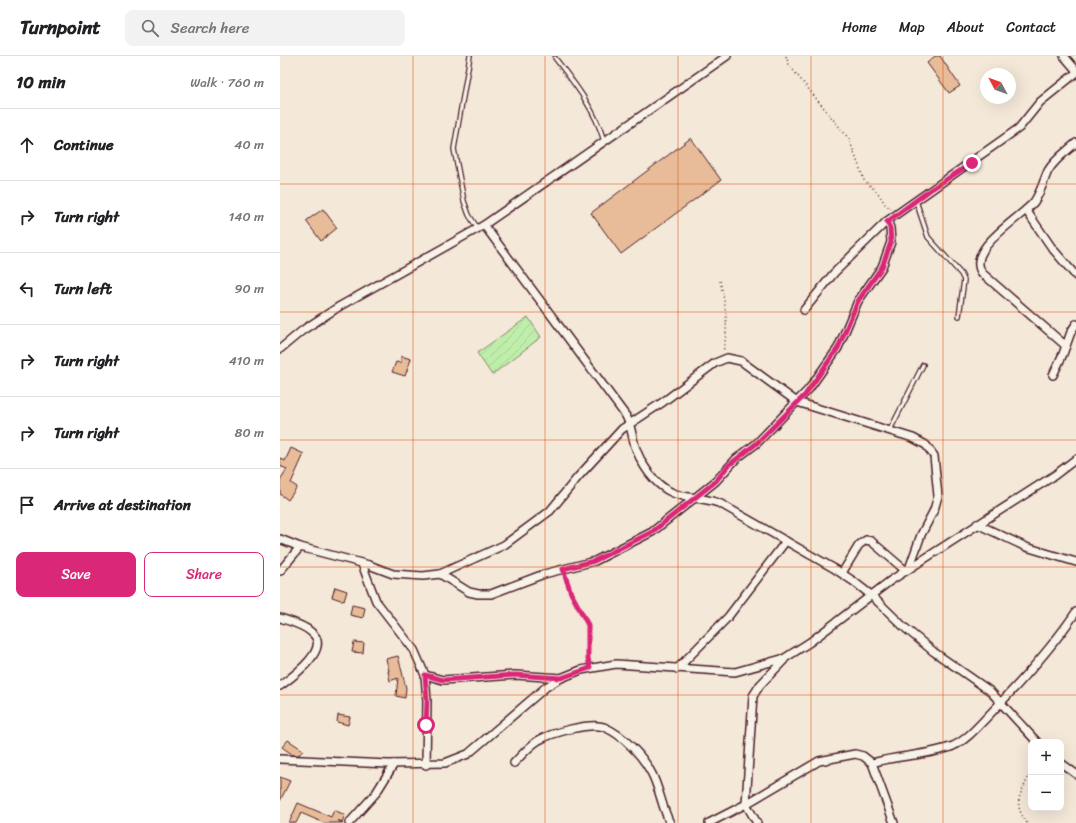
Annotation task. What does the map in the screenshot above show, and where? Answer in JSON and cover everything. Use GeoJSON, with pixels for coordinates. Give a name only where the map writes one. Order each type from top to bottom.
{"type":"FeatureCollection","features":[{"type":"Feature","properties":{"kind":"street"},"geometry":{"type":"LineString","coordinates":[[280,349],[303,330],[340,306],[481,227],[727,56]]}},
{"type":"Feature","properties":{"kind":"street"},"geometry":{"type":"LineString","coordinates":[[804,310],[834,273],[897,213],[972,163],[1019,128],[1040,102],[1076,72],[1065,56]]}},
{"type":"Feature","properties":{"kind":"street"},"geometry":{"type":"LineString","coordinates":[[1066,346],[1018,306],[978,267],[980,254],[989,243],[1026,210],[1040,192],[1051,167],[1076,143]]}},
{"type":"Feature","properties":{"kind":"street"},"geometry":{"type":"LineString","coordinates":[[1026,210],[1052,248],[1076,276]]}},
{"type":"Feature","properties":{"kind":"street"},"geometry":{"type":"LineString","coordinates":[[440,574],[469,592],[491,594],[544,574],[594,561],[643,538],[695,498],[716,481],[736,458],[757,443],[810,389],[838,348],[856,307],[882,267],[891,242],[890,228],[887,222]]}},
{"type":"Feature","properties":{"kind":"street"},"geometry":{"type":"LineString","coordinates":[[481,227],[618,404],[630,424],[637,452],[655,481],[671,492],[721,504],[842,573],[871,595],[904,627],[928,647],[986,688],[1002,703],[1034,739]]}},
{"type":"Feature","properties":{"kind":"street"},"geometry":{"type":"LineString","coordinates":[[1053,375],[1071,332],[1076,324]]}},
{"type":"Feature","properties":{"kind":"street"},"geometry":{"type":"LineString","coordinates":[[280,539],[300,547],[393,574],[423,576],[440,574],[504,545],[554,509],[578,477],[619,432],[663,402],[720,359],[732,358],[741,361],[797,402],[890,430],[926,445],[932,450],[936,462],[936,503],[921,534],[908,570]]}},
{"type":"Feature","properties":{"kind":"street"},"geometry":{"type":"LineString","coordinates":[[757,823],[746,804],[753,696],[760,685],[785,658],[810,642],[871,595],[977,524],[1055,475],[1076,459]]}},
{"type":"Feature","properties":{"kind":"street"},"geometry":{"type":"LineString","coordinates":[[977,524],[1026,547],[1076,562]]}},
{"type":"Feature","properties":{"kind":"street"},"geometry":{"type":"LineString","coordinates":[[842,573],[859,545],[866,540],[871,541],[908,570]]}},
{"type":"Feature","properties":{"kind":"street"},"geometry":{"type":"LineString","coordinates":[[677,669],[728,617],[786,541]]}},
{"type":"Feature","properties":{"kind":"street"},"geometry":{"type":"LineString","coordinates":[[280,571],[300,547]]}},
{"type":"Feature","properties":{"kind":"street"},"geometry":{"type":"LineString","coordinates":[[362,564],[376,601],[414,650],[425,675],[427,701],[426,765]]}},
{"type":"Feature","properties":{"kind":"street"},"geometry":{"type":"LineString","coordinates":[[872,763],[952,746],[961,742],[1002,703],[1029,672],[1076,612]]}},
{"type":"Feature","properties":{"kind":"street"},"geometry":{"type":"LineString","coordinates":[[280,618],[312,632],[317,640],[317,646],[315,653],[303,667],[280,686]]}},
{"type":"Feature","properties":{"kind":"street"},"geometry":{"type":"LineString","coordinates":[[280,759],[426,765],[445,763],[468,754],[494,734],[533,697],[561,678],[590,668],[616,664],[735,672],[785,658]]}},
{"type":"Feature","properties":{"kind":"street"},"geometry":{"type":"LineString","coordinates":[[425,675],[443,680],[515,675],[561,678]]}},
{"type":"Feature","properties":{"kind":"street"},"geometry":{"type":"LineString","coordinates":[[514,763],[530,746],[548,736],[578,728],[603,727],[615,733],[637,753],[646,765],[655,782],[670,823]]}},
{"type":"Feature","properties":{"kind":"street"},"geometry":{"type":"LineString","coordinates":[[709,823],[746,804],[819,761],[859,754],[872,763],[894,823]]}},
{"type":"Feature","properties":{"kind":"street"},"geometry":{"type":"LineString","coordinates":[[349,823],[376,793],[394,764]]}},
{"type":"Feature","properties":{"kind":"street"},"geometry":{"type":"LineString","coordinates":[[1064,764],[1076,774]]}},
{"type":"Feature","properties":{"kind":"lane"},"geometry":{"type":"LineString","coordinates":[[470,56],[454,149],[464,201],[469,215],[481,227]]}},
{"type":"Feature","properties":{"kind":"lane"},"geometry":{"type":"LineString","coordinates":[[555,58],[589,105],[599,123],[604,142]]}},
{"type":"Feature","properties":{"kind":"lane"},"geometry":{"type":"LineString","coordinates":[[915,200],[928,237],[961,274],[964,280],[959,316]]}},
{"type":"Feature","properties":{"kind":"lane"},"geometry":{"type":"LineString","coordinates":[[890,430],[923,365]]}},
{"type":"Feature","properties":{"kind":"path"},"geometry":{"type":"LineString","coordinates":[[786,56],[789,65],[849,140],[859,162],[864,180],[878,193],[887,207],[897,213]]}},
{"type":"Feature","properties":{"kind":"path"},"geometry":{"type":"LineString","coordinates":[[720,281],[726,308],[727,326],[720,359]]}},
{"type":"Feature","properties":{"kind":"path"},"geometry":{"type":"LineString","coordinates":[[563,569],[571,593],[588,625],[588,658],[590,668]]}},
{"type":"Feature","properties":{"kind":"path"},"geometry":{"type":"LineString","coordinates":[[1027,823],[1019,812],[1017,803],[1029,775]]}},
{"type":"Feature","properties":{"kind":"green space"},"geometry":{"type":"Polygon","coordinates":[[[528,317],[541,337],[492,375],[477,353],[528,317]]]}},
{"type":"Feature","properties":{"kind":"building"},"geometry":{"type":"Polygon","coordinates":[[[935,56],[940,56],[960,86],[949,93],[927,63],[935,56]]]}},
{"type":"Feature","properties":{"kind":"building"},"geometry":{"type":"Polygon","coordinates":[[[691,138],[721,180],[621,254],[591,213],[691,138]]]}},
{"type":"Feature","properties":{"kind":"building"},"geometry":{"type":"Polygon","coordinates":[[[323,209],[337,228],[321,241],[306,221],[323,209]]]}},
{"type":"Feature","properties":{"kind":"building"},"geometry":{"type":"Polygon","coordinates":[[[401,356],[411,359],[405,376],[392,372],[396,362],[401,363],[401,356]]]}},
{"type":"Feature","properties":{"kind":"building"},"geometry":{"type":"Polygon","coordinates":[[[291,448],[304,454],[291,483],[297,487],[288,500],[280,494],[280,480],[287,469],[280,466],[280,458],[285,461],[291,448]]]}},
{"type":"Feature","properties":{"kind":"building"},"geometry":{"type":"Polygon","coordinates":[[[335,587],[347,591],[344,601],[332,597],[335,587]]]}},
{"type":"Feature","properties":{"kind":"building"},"geometry":{"type":"Polygon","coordinates":[[[352,605],[365,608],[363,618],[350,615],[352,605]]]}},
{"type":"Feature","properties":{"kind":"building"},"geometry":{"type":"Polygon","coordinates":[[[354,642],[364,643],[363,653],[352,652],[354,642]]]}},
{"type":"Feature","properties":{"kind":"building"},"geometry":{"type":"Polygon","coordinates":[[[398,656],[406,688],[405,698],[396,696],[398,678],[390,681],[386,659],[398,656]]]}},
{"type":"Feature","properties":{"kind":"building"},"geometry":{"type":"Polygon","coordinates":[[[338,715],[350,717],[348,725],[337,722],[338,715]]]}},
{"type":"Feature","properties":{"kind":"building"},"geometry":{"type":"Polygon","coordinates":[[[288,740],[303,750],[299,755],[293,755],[282,747],[288,740]]]}},
{"type":"Feature","properties":{"kind":"building"},"geometry":{"type":"Polygon","coordinates":[[[280,777],[290,781],[280,801],[280,777]]]}},
{"type":"Feature","properties":{"kind":"building"},"geometry":{"type":"Polygon","coordinates":[[[298,803],[331,817],[334,810],[345,815],[342,822],[337,820],[343,823],[324,823],[301,813],[296,823],[289,823],[298,803]]]}},
{"type":"Feature","properties":{"kind":"route"},"geometry":{"type":"LineString","coordinates":[[426,725],[427,701],[425,675],[443,680],[476,679],[515,675],[561,678],[590,668],[587,648],[588,625],[564,578],[563,569],[594,561],[643,538],[704,491],[716,481],[736,458],[757,443],[776,422],[807,393],[838,348],[858,301],[880,272],[886,258],[891,242],[890,228],[887,222],[897,213],[930,190],[972,163]]}}]}
